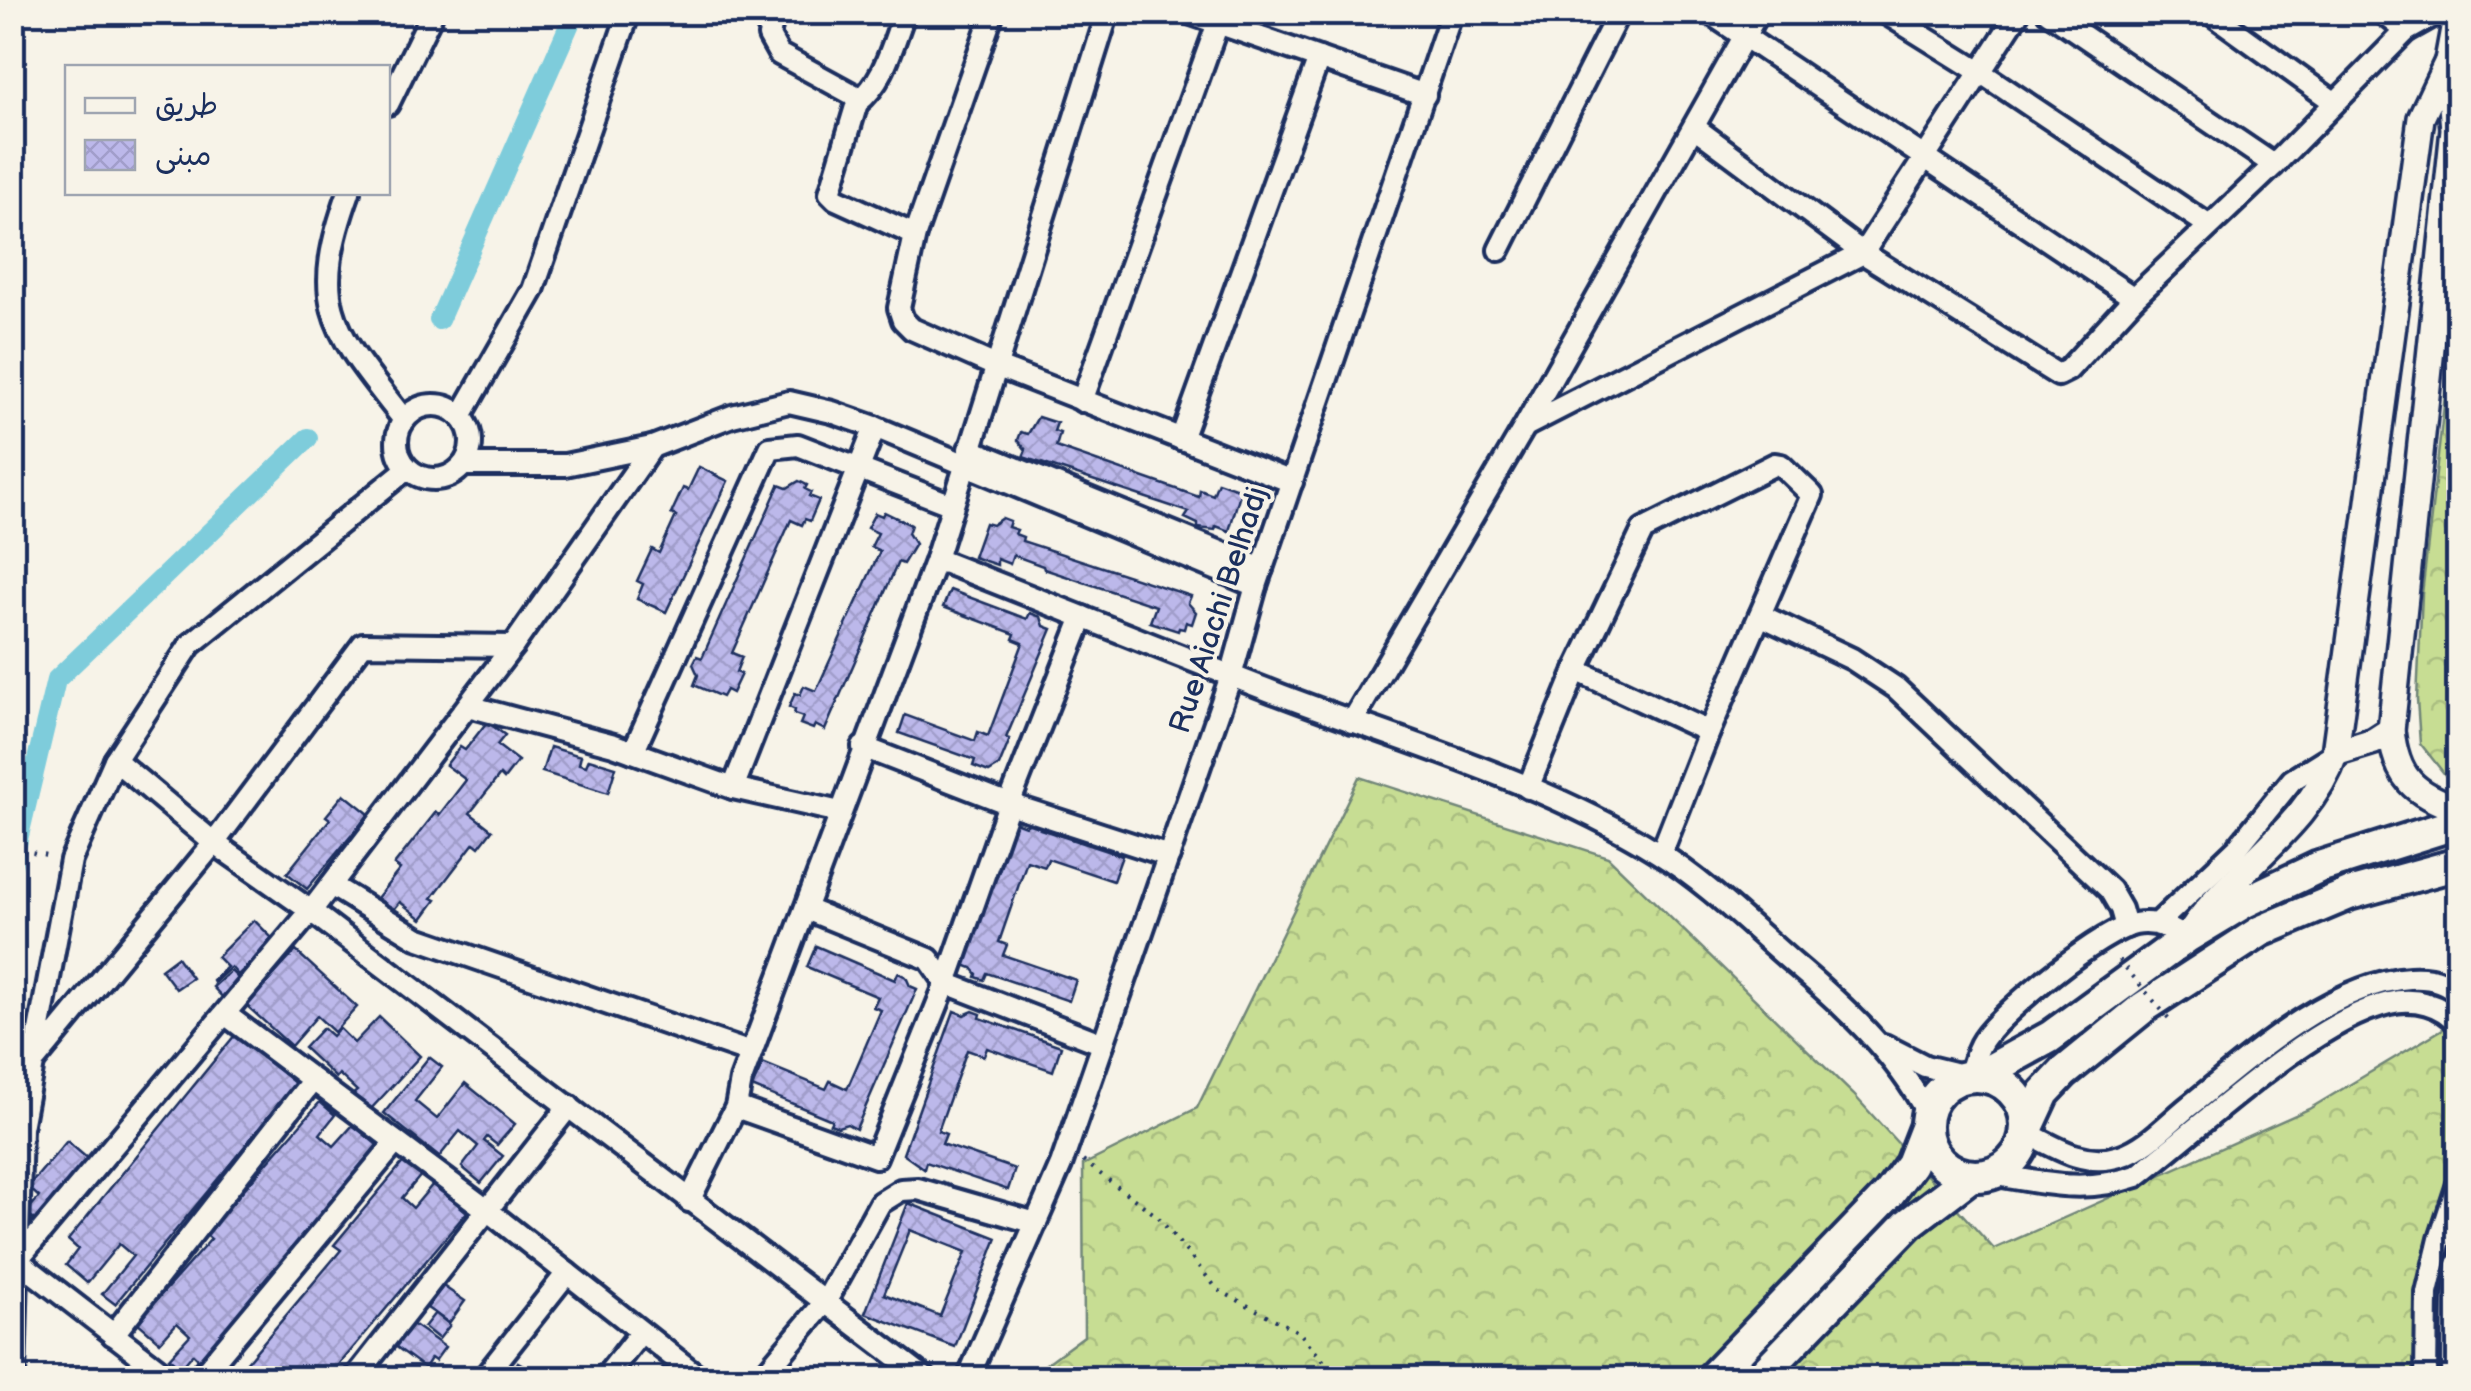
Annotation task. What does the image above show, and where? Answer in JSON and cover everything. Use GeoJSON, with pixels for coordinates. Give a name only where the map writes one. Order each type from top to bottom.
{"type":"FeatureCollection","features":[{"type":"Feature","properties":{"kind":"highway"},"geometry":{"type":"LineString","coordinates":[[1712,1378],[1888,1195],[1910,1164],[1941,1089],[2050,1037],[2186,938],[2245,902],[2320,868],[2458,823]]}},
{"type":"Feature","properties":{"kind":"highway"},"geometry":{"type":"LineString","coordinates":[[1759,1378],[1908,1224],[1981,1175],[2015,1158],[2044,1093],[2064,1072],[2144,1008],[2261,931],[2349,894],[2458,864]]}},
{"type":"Feature","properties":{"kind":"highway"},"geometry":{"type":"LineString","coordinates":[[1972,1076],[2006,1084],[2016,1094],[2026,1118],[2026,1132]]}},
{"type":"Feature","properties":{"kind":"highway"},"geometry":{"type":"LineString","coordinates":[[1926,1120],[1934,1155],[1944,1166],[1981,1175]]}},
{"type":"Feature","properties":{"kind":"main road"},"geometry":{"type":"LineString","coordinates":[[2186,938],[2212,904],[2298,817],[2322,785],[2335,752],[2421,118],[2448,61],[2457,12]]}},
{"type":"Feature","properties":{"kind":"main road"},"geometry":{"type":"LineString","coordinates":[[2448,61],[2454,129],[2391,730],[2398,764],[2408,781],[2420,793],[2458,810]]}},
{"type":"Feature","properties":{"kind":"main road"},"geometry":{"type":"LineString","coordinates":[[2335,752],[2374,741],[2391,730]]}},
{"type":"Feature","properties":{"kind":"street"},"geometry":{"type":"LineString","coordinates":[[390,100],[433,12]]}},
{"type":"Feature","properties":{"kind":"street"},"geometry":{"type":"LineString","coordinates":[[461,416],[532,290],[629,12]]}},
{"type":"Feature","properties":{"kind":"street"},"geometry":{"type":"LineString","coordinates":[[774,12],[769,36],[778,54],[854,94],[856,103],[830,193],[836,200],[914,235]]}},
{"type":"Feature","properties":{"kind":"street"},"geometry":{"type":"LineString","coordinates":[[856,103],[876,84],[905,12]]}},
{"type":"Feature","properties":{"kind":"street"},"geometry":{"type":"LineString","coordinates":[[993,12],[914,235],[899,308],[903,320],[912,328],[998,367],[1292,482]]}},
{"type":"Feature","properties":{"kind":"street"},"geometry":{"type":"LineString","coordinates":[[690,1202],[736,1107],[751,1054],[936,559],[1108,12]]}},
{"type":"Feature","properties":{"kind":"street"},"geometry":{"type":"LineString","coordinates":[[1186,12],[1424,95]]}},
{"type":"Feature","properties":{"kind":"street","name":"Rue Aiachi Belhadj"},"geometry":{"type":"LineString","coordinates":[[968,1378],[1067,1149],[1231,676],[1259,578],[1452,12]]}},
{"type":"Feature","properties":{"kind":"street"},"geometry":{"type":"LineString","coordinates":[[1499,250],[1619,12]]}},
{"type":"Feature","properties":{"kind":"street"},"geometry":{"type":"LineString","coordinates":[[1708,12],[2134,298]]}},
{"type":"Feature","properties":{"kind":"street"},"geometry":{"type":"LineString","coordinates":[[1352,722],[1525,426],[1758,12]]}},
{"type":"Feature","properties":{"kind":"street"},"geometry":{"type":"LineString","coordinates":[[1884,12],[2208,225]]}},
{"type":"Feature","properties":{"kind":"street"},"geometry":{"type":"LineString","coordinates":[[1525,426],[1863,253],[2019,12]]}},
{"type":"Feature","properties":{"kind":"street"},"geometry":{"type":"LineString","coordinates":[[2048,12],[2274,165]]}},
{"type":"Feature","properties":{"kind":"street"},"geometry":{"type":"LineString","coordinates":[[2209,12],[2334,102]]}},
{"type":"Feature","properties":{"kind":"street"},"geometry":{"type":"LineString","coordinates":[[2382,12],[2406,31]]}},
{"type":"Feature","properties":{"kind":"street"},"geometry":{"type":"LineString","coordinates":[[1694,127],[1863,253],[2058,374],[2068,370],[2134,298],[2274,165],[2406,31],[2440,12]]}},
{"type":"Feature","properties":{"kind":"street"},"geometry":{"type":"LineString","coordinates":[[1082,401],[1218,23]]}},
{"type":"Feature","properties":{"kind":"street"},"geometry":{"type":"LineString","coordinates":[[1181,439],[1319,58]]}},
{"type":"Feature","properties":{"kind":"street"},"geometry":{"type":"LineString","coordinates":[[348,195],[331,252],[327,282],[332,308],[343,342],[404,420]]}},
{"type":"Feature","properties":{"kind":"street"},"geometry":{"type":"LineString","coordinates":[[464,465],[564,465],[652,447],[732,416],[789,402],[832,412],[966,458],[1259,578]]}},
{"type":"Feature","properties":{"kind":"street"},"geometry":{"type":"LineString","coordinates":[[432,404],[452,409],[461,416],[472,445],[464,465],[436,480],[407,469],[397,450],[404,420],[432,404]]}},
{"type":"Feature","properties":{"kind":"street"},"geometry":{"type":"LineString","coordinates":[[733,788],[875,428]]}},
{"type":"Feature","properties":{"kind":"street"},"geometry":{"type":"LineString","coordinates":[[633,752],[770,448],[798,446],[952,505]]}},
{"type":"Feature","properties":{"kind":"street"},"geometry":{"type":"LineString","coordinates":[[17,1260],[331,885],[513,646],[652,447]]}},
{"type":"Feature","properties":{"kind":"street"},"geometry":{"type":"LineString","coordinates":[[1528,788],[1576,670],[1643,530],[1774,464],[1780,465],[1812,495],[1660,854]]}},
{"type":"Feature","properties":{"kind":"street"},"geometry":{"type":"LineString","coordinates":[[14,1378],[21,1128],[70,860],[115,760],[190,644],[407,469]]}},
{"type":"Feature","properties":{"kind":"street"},"geometry":{"type":"LineString","coordinates":[[936,559],[1528,788],[1660,854],[1800,968],[1873,1039],[1911,1084],[1926,1120]]}},
{"type":"Feature","properties":{"kind":"street"},"geometry":{"type":"LineString","coordinates":[[1760,616],[1852,659],[1896,688],[2110,890],[2122,909],[2126,926]]}},
{"type":"Feature","properties":{"kind":"street"},"geometry":{"type":"LineString","coordinates":[[736,1107],[876,1157],[946,983],[1009,804],[1082,617]]}},
{"type":"Feature","properties":{"kind":"street"},"geometry":{"type":"LineString","coordinates":[[33,1062],[214,843],[363,644],[513,646]]}},
{"type":"Feature","properties":{"kind":"street"},"geometry":{"type":"LineString","coordinates":[[1576,670],[1709,732]]}},
{"type":"Feature","properties":{"kind":"street"},"geometry":{"type":"LineString","coordinates":[[468,706],[633,752],[733,788],[840,812]]}},
{"type":"Feature","properties":{"kind":"street"},"geometry":{"type":"LineString","coordinates":[[863,748],[1009,804],[1168,856]]}},
{"type":"Feature","properties":{"kind":"street"},"geometry":{"type":"LineString","coordinates":[[2157,924],[2237,848],[2292,780],[2335,752]]}},
{"type":"Feature","properties":{"kind":"street"},"geometry":{"type":"LineString","coordinates":[[115,760],[214,843],[311,910],[925,1378]]}},
{"type":"Feature","properties":{"kind":"street"},"geometry":{"type":"LineString","coordinates":[[331,885],[417,938],[751,1054]]}},
{"type":"Feature","properties":{"kind":"street"},"geometry":{"type":"LineString","coordinates":[[806,910],[929,958],[946,983],[1104,1044]]}},
{"type":"Feature","properties":{"kind":"street"},"geometry":{"type":"LineString","coordinates":[[1873,1039],[1924,1066],[1972,1076],[1984,1038],[2016,1004],[2096,942],[2126,926],[2157,924],[2186,938]]}},
{"type":"Feature","properties":{"kind":"street"},"geometry":{"type":"LineString","coordinates":[[2026,1132],[2077,1157],[2098,1160],[2121,1156],[2144,1144],[2261,1050],[2342,998],[2389,980],[2428,977],[2458,994]]}},
{"type":"Feature","properties":{"kind":"street"},"geometry":{"type":"LineString","coordinates":[[1981,1175],[2090,1188],[2116,1183],[2137,1176],[2268,1072],[2357,1014],[2410,1000],[2432,1005],[2458,1024]]}},
{"type":"Feature","properties":{"kind":"street"},"geometry":{"type":"LineString","coordinates":[[225,1014],[488,1210],[700,1378]]}},
{"type":"Feature","properties":{"kind":"street"},"geometry":{"type":"LineString","coordinates":[[113,1335],[313,1080]]}},
{"type":"Feature","properties":{"kind":"street"},"geometry":{"type":"LineString","coordinates":[[356,1378],[570,1106]]}},
{"type":"Feature","properties":{"kind":"street"},"geometry":{"type":"LineString","coordinates":[[200,1378],[396,1142]]}},
{"type":"Feature","properties":{"kind":"street"},"geometry":{"type":"LineString","coordinates":[[2426,1378],[2429,1282],[2458,1184]]}},
{"type":"Feature","properties":{"kind":"street"},"geometry":{"type":"LineString","coordinates":[[761,1378],[826,1301],[880,1203],[901,1190],[918,1189],[1036,1223]]}},
{"type":"Feature","properties":{"kind":"street"},"geometry":{"type":"LineString","coordinates":[[17,1260],[170,1378]]}},
{"type":"Feature","properties":{"kind":"street"},"geometry":{"type":"LineString","coordinates":[[2453,1378],[2458,1264]]}},
{"type":"Feature","properties":{"kind":"street"},"geometry":{"type":"LineString","coordinates":[[484,1378],[567,1273]]}},
{"type":"Feature","properties":{"kind":"street"},"geometry":{"type":"LineString","coordinates":[[604,1378],[641,1332]]}},
{"type":"Feature","properties":{"kind":"path"},"geometry":{"type":"LineString","coordinates":[[12,848],[42,854]]}},
{"type":"Feature","properties":{"kind":"path"},"geometry":{"type":"LineString","coordinates":[[2120,960],[2172,1021]]}},
{"type":"Feature","properties":{"kind":"path"},"geometry":{"type":"LineString","coordinates":[[1067,1149],[1157,1216],[1218,1290],[1299,1332],[1338,1378]]}},
{"type":"Feature","properties":{"kind":"green space"},"geometry":{"type":"Polygon","coordinates":[[[2458,284],[2458,783],[2446,776],[2420,743],[2417,699],[2422,594],[2458,284]]]}},
{"type":"Feature","properties":{"kind":"green space"},"geometry":{"type":"Polygon","coordinates":[[[1359,777],[1608,857],[1854,1095],[1994,1249],[2309,1109],[2458,1020],[2458,1378],[1027,1378],[1084,1336],[1083,1165],[1197,1108],[1359,777]]]}},
{"type":"Feature","properties":{"kind":"building"},"geometry":{"type":"Polygon","coordinates":[[[1038,417],[1057,423],[1054,431],[1060,433],[1056,447],[1199,497],[1200,490],[1213,495],[1218,482],[1241,490],[1229,531],[1216,526],[1215,530],[1198,528],[1198,524],[1185,518],[1189,512],[1023,457],[1026,450],[1018,440],[1021,432],[1028,434],[1038,417]]]}},
{"type":"Feature","properties":{"kind":"building"},"geometry":{"type":"Polygon","coordinates":[[[699,467],[728,481],[666,612],[637,599],[643,584],[637,581],[652,549],[659,553],[676,516],[671,514],[683,488],[688,490],[699,467]]]}},
{"type":"Feature","properties":{"kind":"building"},"geometry":{"type":"Polygon","coordinates":[[[799,481],[807,485],[809,496],[819,500],[810,521],[805,519],[802,525],[791,520],[732,653],[742,657],[736,672],[741,674],[732,693],[726,690],[722,697],[694,685],[698,675],[693,664],[697,656],[702,658],[779,485],[787,488],[799,481]]]}},
{"type":"Feature","properties":{"kind":"building"},"geometry":{"type":"Polygon","coordinates":[[[884,512],[911,525],[908,533],[915,544],[903,564],[898,562],[825,730],[815,725],[813,729],[800,724],[803,717],[789,707],[795,693],[800,695],[804,686],[816,691],[880,551],[871,547],[878,533],[867,528],[875,513],[882,516],[884,512]]]}},
{"type":"Feature","properties":{"kind":"building"},"geometry":{"type":"Polygon","coordinates":[[[1002,518],[1010,521],[1008,527],[1017,530],[1015,534],[1023,537],[1022,541],[1191,596],[1188,603],[1196,612],[1192,624],[1186,622],[1184,629],[1178,631],[1150,622],[1156,606],[1013,555],[1010,564],[997,559],[997,565],[973,557],[985,523],[992,525],[1002,518]]]}},
{"type":"Feature","properties":{"kind":"building"},"geometry":{"type":"Polygon","coordinates":[[[950,590],[1027,619],[1030,613],[1041,617],[1044,626],[1052,629],[1006,738],[1010,739],[999,766],[989,772],[973,766],[975,760],[899,733],[905,715],[975,741],[978,732],[988,736],[1023,643],[1013,639],[1015,634],[943,607],[950,590]]]}},
{"type":"Feature","properties":{"kind":"building"},"geometry":{"type":"Polygon","coordinates":[[[487,722],[505,735],[497,745],[518,761],[504,779],[500,775],[470,813],[492,830],[479,847],[474,843],[432,898],[436,900],[422,919],[400,902],[393,911],[377,898],[400,869],[394,865],[466,780],[446,765],[460,747],[465,750],[487,722]]]}},
{"type":"Feature","properties":{"kind":"building"},"geometry":{"type":"Polygon","coordinates":[[[550,747],[581,756],[579,764],[586,766],[589,759],[616,767],[608,793],[542,772],[550,747]]]}},
{"type":"Feature","properties":{"kind":"building"},"geometry":{"type":"Polygon","coordinates":[[[344,794],[369,814],[307,889],[287,873],[330,819],[326,816],[344,794]]]}},
{"type":"Feature","properties":{"kind":"building"},"geometry":{"type":"Polygon","coordinates":[[[1015,822],[1025,826],[1033,822],[1042,825],[1040,829],[1122,856],[1113,881],[1048,859],[1045,867],[1027,861],[999,942],[1007,945],[1003,955],[1076,980],[1069,1001],[987,973],[984,980],[964,965],[1015,822]]]}},
{"type":"Feature","properties":{"kind":"building"},"geometry":{"type":"Polygon","coordinates":[[[254,920],[274,940],[238,975],[231,967],[214,983],[227,967],[217,957],[254,920]]]}},
{"type":"Feature","properties":{"kind":"building"},"geometry":{"type":"Polygon","coordinates":[[[816,946],[895,980],[898,973],[917,989],[856,1129],[847,1124],[830,1124],[832,1120],[752,1087],[763,1063],[826,1089],[830,1081],[847,1089],[881,1010],[873,1007],[878,997],[807,967],[816,946]]]}},
{"type":"Feature","properties":{"kind":"building"},"geometry":{"type":"Polygon","coordinates":[[[296,951],[357,1007],[334,1032],[317,1016],[291,1046],[246,1005],[296,951]]]}},
{"type":"Feature","properties":{"kind":"building"},"geometry":{"type":"Polygon","coordinates":[[[177,957],[192,978],[176,989],[161,969],[177,957]]]}},
{"type":"Feature","properties":{"kind":"building"},"geometry":{"type":"Polygon","coordinates":[[[231,971],[243,983],[225,1000],[213,987],[231,971]]]}},
{"type":"Feature","properties":{"kind":"building"},"geometry":{"type":"Polygon","coordinates":[[[954,1011],[964,1015],[973,1011],[981,1014],[980,1018],[1061,1046],[1053,1071],[987,1048],[984,1056],[967,1050],[938,1131],[946,1134],[942,1144],[1015,1169],[1008,1190],[926,1162],[924,1169],[903,1154],[954,1011]]]}},
{"type":"Feature","properties":{"kind":"building"},"geometry":{"type":"Polygon","coordinates":[[[379,1017],[420,1056],[369,1111],[352,1095],[357,1091],[339,1074],[336,1078],[304,1048],[323,1028],[332,1036],[339,1028],[354,1043],[379,1017]]]}},
{"type":"Feature","properties":{"kind":"building"},"geometry":{"type":"Polygon","coordinates":[[[235,1035],[296,1084],[115,1304],[102,1294],[133,1256],[119,1244],[87,1283],[66,1265],[78,1249],[68,1240],[235,1035]]]}},
{"type":"Feature","properties":{"kind":"building"},"geometry":{"type":"Polygon","coordinates":[[[429,1057],[442,1067],[415,1101],[437,1119],[465,1083],[515,1124],[497,1145],[487,1137],[484,1141],[503,1156],[481,1183],[462,1167],[478,1146],[460,1131],[439,1157],[384,1113],[429,1057]]]}},
{"type":"Feature","properties":{"kind":"building"},"geometry":{"type":"Polygon","coordinates":[[[320,1102],[335,1115],[320,1134],[334,1146],[353,1125],[388,1154],[198,1370],[192,1365],[198,1359],[193,1354],[181,1368],[169,1358],[190,1335],[177,1323],[160,1342],[137,1322],[211,1239],[205,1234],[320,1102]]]}},
{"type":"Feature","properties":{"kind":"building"},"geometry":{"type":"Polygon","coordinates":[[[67,1141],[96,1166],[44,1228],[26,1213],[39,1197],[28,1187],[67,1141]]]}},
{"type":"Feature","properties":{"kind":"building"},"geometry":{"type":"Polygon","coordinates":[[[405,1160],[422,1174],[402,1198],[413,1208],[433,1184],[467,1212],[328,1378],[235,1376],[341,1250],[334,1245],[405,1160]]]}},
{"type":"Feature","properties":{"kind":"building"},"geometry":{"type":"Polygon","coordinates":[[[908,1203],[997,1238],[955,1347],[865,1313],[908,1203]],[[910,1230],[884,1294],[940,1316],[966,1252],[910,1230]]]}},
{"type":"Feature","properties":{"kind":"building"},"geometry":{"type":"Polygon","coordinates":[[[443,1286],[465,1301],[449,1323],[427,1308],[443,1286]]]}},
{"type":"Feature","properties":{"kind":"building"},"geometry":{"type":"Polygon","coordinates":[[[435,1313],[450,1325],[439,1339],[424,1327],[435,1313]]]}},
{"type":"Feature","properties":{"kind":"building"},"geometry":{"type":"Polygon","coordinates":[[[411,1323],[445,1347],[425,1368],[395,1346],[411,1323]]]}},
{"type":"Feature","properties":{"kind":"building"},"geometry":{"type":"Polygon","coordinates":[[[518,1362],[539,1374],[536,1378],[509,1378],[518,1362]]]}},
{"type":"Feature","properties":{"kind":"building"},"geometry":{"type":"Polygon","coordinates":[[[667,1364],[680,1376],[654,1378],[667,1364]]]}},
{"type":"Feature","properties":{"kind":"waterway"},"geometry":{"type":"LineString","coordinates":[[439,320],[575,12]]}},
{"type":"Feature","properties":{"kind":"waterway"},"geometry":{"type":"LineString","coordinates":[[12,865],[56,680],[308,438]]}}]}
